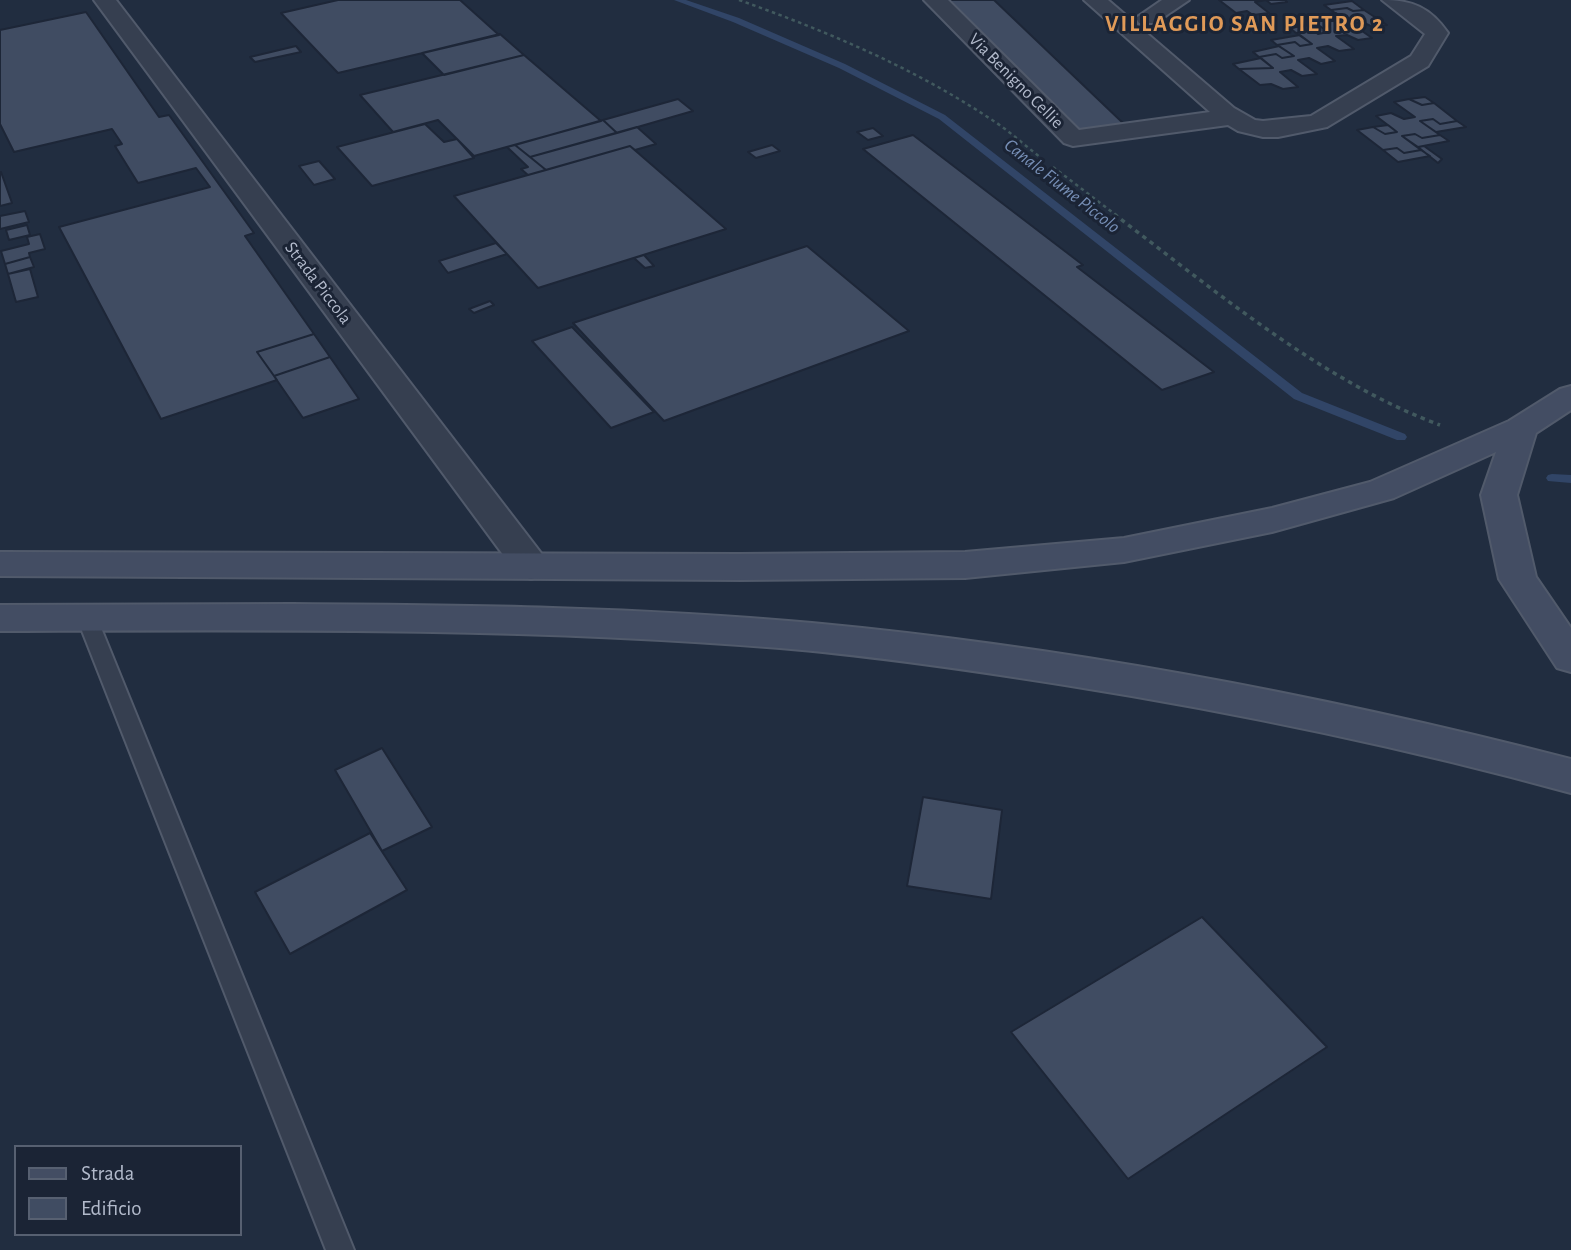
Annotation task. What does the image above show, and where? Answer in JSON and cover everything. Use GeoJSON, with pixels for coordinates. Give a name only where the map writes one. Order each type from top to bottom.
{"type":"FeatureCollection","features":[{"type":"Feature","properties":{"kind":"main road"},"geometry":{"type":"LineString","coordinates":[[0,564],[965,565],[1125,550],[1272,520],[1382,490],[1521,428],[1571,396]]}},
{"type":"Feature","properties":{"kind":"main road"},"geometry":{"type":"LineString","coordinates":[[1521,428],[1499,495],[1518,579],[1571,658]]}},
{"type":"Feature","properties":{"kind":"main road"},"geometry":{"type":"LineString","coordinates":[[0,618],[465,619],[782,634],[965,656],[1154,684],[1469,748],[1571,776]]}},
{"type":"Feature","properties":{"kind":"street","name":"Strada Piccola"},"geometry":{"type":"LineString","coordinates":[[105,0],[531,566]]}},
{"type":"Feature","properties":{"kind":"street","name":"Via Benigno Cellie"},"geometry":{"type":"LineString","coordinates":[[935,0],[1073,138],[1232,117]]}},
{"type":"Feature","properties":{"kind":"street","name":"Via Benigno Cellie"},"geometry":{"type":"LineString","coordinates":[[1095,0],[1232,117],[1247,126],[1278,129],[1318,121],[1420,61],[1437,33],[1422,18],[1393,0]]}},
{"type":"Feature","properties":{"kind":"street"},"geometry":{"type":"LineString","coordinates":[[1147,18],[1178,0]]}},
{"type":"Feature","properties":{"kind":"lane"},"geometry":{"type":"LineString","coordinates":[[86,618],[340,1250]]}},
{"type":"Feature","properties":{"kind":"path"},"geometry":{"type":"LineString","coordinates":[[739,0],[790,18],[886,62],[986,116],[1042,158]]}},
{"type":"Feature","properties":{"kind":"path"},"geometry":{"type":"LineString","coordinates":[[1053,167],[1314,362],[1365,392],[1416,417],[1450,428]]}},
{"type":"Feature","properties":{"kind":"building"},"geometry":{"type":"Polygon","coordinates":[[[338,0],[460,0],[499,35],[338,73],[281,13],[338,0]]]}},
{"type":"Feature","properties":{"kind":"building"},"geometry":{"type":"Polygon","coordinates":[[[947,0],[994,0],[1124,124],[1077,131],[947,0]]]}},
{"type":"Feature","properties":{"kind":"building"},"geometry":{"type":"Polygon","coordinates":[[[1219,0],[1266,0],[1255,2],[1269,13],[1236,13],[1219,0]]]}},
{"type":"Feature","properties":{"kind":"building"},"geometry":{"type":"Polygon","coordinates":[[[1266,0],[1285,0],[1287,2],[1271,4],[1266,0]]]}},
{"type":"Feature","properties":{"kind":"building"},"geometry":{"type":"Polygon","coordinates":[[[1352,1],[1364,10],[1331,10],[1324,5],[1352,1]]]}},
{"type":"Feature","properties":{"kind":"building"},"geometry":{"type":"Polygon","coordinates":[[[1347,8],[1353,11],[1364,10],[1387,25],[1373,27],[1362,22],[1352,24],[1372,38],[1358,40],[1347,35],[1336,36],[1354,49],[1339,51],[1328,46],[1317,48],[1335,61],[1321,64],[1309,58],[1298,60],[1317,74],[1302,76],[1291,70],[1280,72],[1298,87],[1283,89],[1271,84],[1260,85],[1239,69],[1273,68],[1259,57],[1276,54],[1282,58],[1294,56],[1277,45],[1295,42],[1300,46],[1312,44],[1296,33],[1313,30],[1318,34],[1328,32],[1313,21],[1346,21],[1331,10],[1347,8]]]}},
{"type":"Feature","properties":{"kind":"building"},"geometry":{"type":"Polygon","coordinates":[[[86,12],[159,117],[169,115],[254,233],[245,236],[314,334],[257,352],[277,380],[161,419],[59,227],[210,187],[196,168],[138,183],[115,146],[122,144],[112,129],[14,152],[0,124],[0,30],[86,12]]]}},
{"type":"Feature","properties":{"kind":"building"},"geometry":{"type":"Polygon","coordinates":[[[1336,13],[1346,21],[1313,21],[1308,17],[1336,13]]]}},
{"type":"Feature","properties":{"kind":"building"},"geometry":{"type":"Polygon","coordinates":[[[1317,24],[1328,32],[1318,34],[1313,30],[1296,33],[1290,28],[1317,24]]]}},
{"type":"Feature","properties":{"kind":"building"},"geometry":{"type":"Polygon","coordinates":[[[500,34],[524,55],[444,75],[422,53],[500,34]]]}},
{"type":"Feature","properties":{"kind":"building"},"geometry":{"type":"Polygon","coordinates":[[[1300,35],[1312,44],[1300,46],[1295,42],[1277,45],[1271,40],[1300,35]]]}},
{"type":"Feature","properties":{"kind":"building"},"geometry":{"type":"Polygon","coordinates":[[[296,46],[301,52],[255,62],[250,57],[296,46]]]}},
{"type":"Feature","properties":{"kind":"building"},"geometry":{"type":"Polygon","coordinates":[[[1279,46],[1294,56],[1282,58],[1276,54],[1259,57],[1253,52],[1279,46]]]}},
{"type":"Feature","properties":{"kind":"building"},"geometry":{"type":"Polygon","coordinates":[[[524,55],[601,121],[474,156],[438,120],[393,132],[360,95],[524,55]]]}},
{"type":"Feature","properties":{"kind":"building"},"geometry":{"type":"Polygon","coordinates":[[[1261,58],[1273,68],[1239,69],[1233,64],[1261,58]]]}},
{"type":"Feature","properties":{"kind":"building"},"geometry":{"type":"Polygon","coordinates":[[[1425,97],[1434,103],[1422,105],[1409,99],[1425,97]]]}},
{"type":"Feature","properties":{"kind":"building"},"geometry":{"type":"Polygon","coordinates":[[[678,99],[693,111],[617,133],[603,120],[678,99]]]}},
{"type":"Feature","properties":{"kind":"building"},"geometry":{"type":"Polygon","coordinates":[[[1409,99],[1422,105],[1434,103],[1457,121],[1440,124],[1433,119],[1420,121],[1440,135],[1422,138],[1415,134],[1402,136],[1421,150],[1404,153],[1397,148],[1383,150],[1357,130],[1373,127],[1385,134],[1397,132],[1376,116],[1391,113],[1404,119],[1415,117],[1394,102],[1409,99]]]}},
{"type":"Feature","properties":{"kind":"building"},"geometry":{"type":"Polygon","coordinates":[[[1433,119],[1440,124],[1457,121],[1466,127],[1436,132],[1420,121],[1433,119]]]}},
{"type":"Feature","properties":{"kind":"building"},"geometry":{"type":"Polygon","coordinates":[[[603,120],[617,133],[530,157],[515,145],[603,120]]]}},
{"type":"Feature","properties":{"kind":"building"},"geometry":{"type":"Polygon","coordinates":[[[425,124],[444,142],[457,139],[474,158],[372,186],[337,147],[425,124]]]}},
{"type":"Feature","properties":{"kind":"building"},"geometry":{"type":"Polygon","coordinates":[[[1388,125],[1397,132],[1385,134],[1373,127],[1388,125]]]}},
{"type":"Feature","properties":{"kind":"building"},"geometry":{"type":"Polygon","coordinates":[[[637,127],[656,144],[635,150],[630,146],[546,170],[530,157],[637,127]]]}},
{"type":"Feature","properties":{"kind":"building"},"geometry":{"type":"Polygon","coordinates":[[[873,128],[883,136],[868,140],[857,132],[873,128]]]}},
{"type":"Feature","properties":{"kind":"building"},"geometry":{"type":"Polygon","coordinates":[[[1415,134],[1422,138],[1440,135],[1449,141],[1418,147],[1402,136],[1415,134]]]}},
{"type":"Feature","properties":{"kind":"building"},"geometry":{"type":"Polygon","coordinates":[[[913,135],[1083,265],[1077,267],[1214,372],[1162,390],[863,149],[913,135]]]}},
{"type":"Feature","properties":{"kind":"building"},"geometry":{"type":"Polygon","coordinates":[[[515,145],[546,170],[528,175],[521,169],[528,167],[507,147],[515,145]]]}},
{"type":"Feature","properties":{"kind":"building"},"geometry":{"type":"Polygon","coordinates":[[[772,145],[780,151],[756,158],[748,152],[772,145]]]}},
{"type":"Feature","properties":{"kind":"building"},"geometry":{"type":"Polygon","coordinates":[[[630,146],[726,229],[538,288],[454,196],[630,146]]]}},
{"type":"Feature","properties":{"kind":"building"},"geometry":{"type":"Polygon","coordinates":[[[1424,146],[1442,159],[1438,163],[1418,147],[1424,146]]]}},
{"type":"Feature","properties":{"kind":"building"},"geometry":{"type":"Polygon","coordinates":[[[1397,148],[1404,153],[1421,150],[1430,156],[1398,162],[1383,150],[1397,148]]]}},
{"type":"Feature","properties":{"kind":"building"},"geometry":{"type":"Polygon","coordinates":[[[319,161],[335,179],[314,185],[299,166],[319,161]]]}},
{"type":"Feature","properties":{"kind":"building"},"geometry":{"type":"Polygon","coordinates":[[[0,173],[12,203],[0,206],[0,173]]]}},
{"type":"Feature","properties":{"kind":"building"},"geometry":{"type":"Polygon","coordinates":[[[25,211],[29,222],[0,229],[0,216],[25,211]]]}},
{"type":"Feature","properties":{"kind":"building"},"geometry":{"type":"Polygon","coordinates":[[[27,225],[30,235],[9,240],[6,230],[27,225]]]}},
{"type":"Feature","properties":{"kind":"building"},"geometry":{"type":"Polygon","coordinates":[[[40,234],[45,249],[29,253],[30,257],[5,264],[1,251],[29,244],[27,237],[40,234]]]}},
{"type":"Feature","properties":{"kind":"building"},"geometry":{"type":"Polygon","coordinates":[[[496,243],[507,254],[448,273],[439,261],[496,243]]]}},
{"type":"Feature","properties":{"kind":"building"},"geometry":{"type":"Polygon","coordinates":[[[807,246],[909,331],[664,421],[573,323],[807,246]]]}},
{"type":"Feature","properties":{"kind":"building"},"geometry":{"type":"Polygon","coordinates":[[[644,255],[654,266],[645,268],[634,258],[644,255]]]}},
{"type":"Feature","properties":{"kind":"building"},"geometry":{"type":"Polygon","coordinates":[[[30,257],[34,267],[8,274],[5,264],[30,257]]]}},
{"type":"Feature","properties":{"kind":"building"},"geometry":{"type":"Polygon","coordinates":[[[30,269],[38,297],[16,302],[8,274],[30,269]]]}},
{"type":"Feature","properties":{"kind":"building"},"geometry":{"type":"Polygon","coordinates":[[[490,301],[494,305],[474,313],[469,309],[490,301]]]}},
{"type":"Feature","properties":{"kind":"building"},"geometry":{"type":"Polygon","coordinates":[[[572,327],[654,412],[611,428],[532,341],[572,327]]]}},
{"type":"Feature","properties":{"kind":"building"},"geometry":{"type":"Polygon","coordinates":[[[314,334],[330,357],[274,376],[257,352],[314,334]]]}},
{"type":"Feature","properties":{"kind":"building"},"geometry":{"type":"Polygon","coordinates":[[[330,357],[359,399],[303,418],[274,376],[330,357]]]}},
{"type":"Feature","properties":{"kind":"building"},"geometry":{"type":"Polygon","coordinates":[[[382,748],[432,827],[382,851],[335,770],[382,748]]]}},
{"type":"Feature","properties":{"kind":"building"},"geometry":{"type":"Polygon","coordinates":[[[923,797],[1002,810],[991,899],[907,886],[923,797]]]}},
{"type":"Feature","properties":{"kind":"building"},"geometry":{"type":"Polygon","coordinates":[[[370,833],[407,890],[290,954],[255,892],[370,833]]]}},
{"type":"Feature","properties":{"kind":"building"},"geometry":{"type":"Polygon","coordinates":[[[1202,917],[1327,1047],[1128,1179],[1011,1032],[1202,917]]]}},
{"type":"Feature","properties":{"kind":"waterway","name":"Canale Fiume Piccolo"},"geometry":{"type":"LineString","coordinates":[[678,0],[736,20],[842,66],[942,117],[1298,396],[1401,437]]}},
{"type":"Feature","properties":{"kind":"waterway","name":"Canale Fiume Piccolo"},"geometry":{"type":"LineString","coordinates":[[1552,478],[1571,479]]}},
{"type":"Feature","properties":{"kind":"district","name":"VILLAGGIO SAN PIETRO 2"},"geometry":{"type":"Point","coordinates":[1245,24]}}]}
